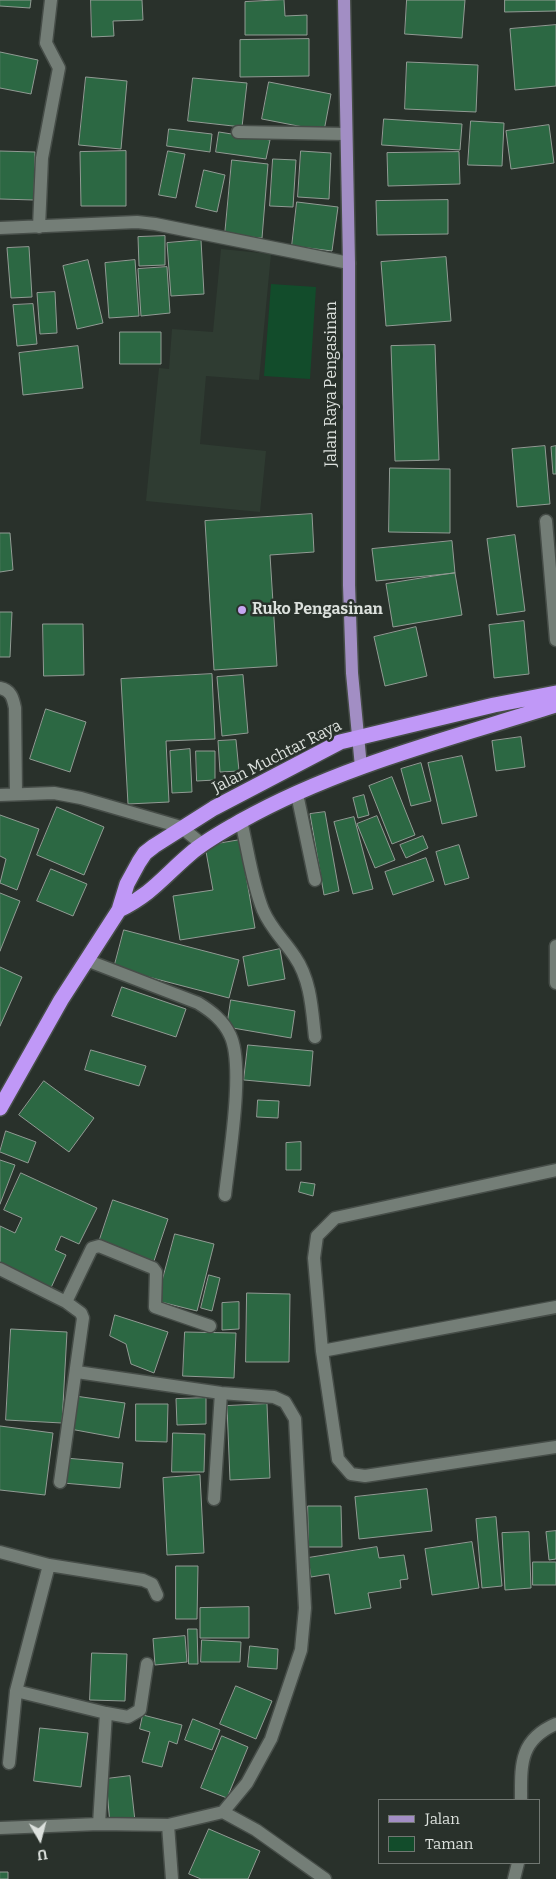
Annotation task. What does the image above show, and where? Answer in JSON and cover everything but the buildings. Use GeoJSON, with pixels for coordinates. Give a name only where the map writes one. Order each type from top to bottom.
{"type":"FeatureCollection","features":[{"type":"Feature","properties":{"kind":"highway","name":"Jalan Muchtar Raya"},"geometry":{"type":"LineString","coordinates":[[0,1108],[86,960],[119,910],[127,884],[145,853],[181,827],[321,751],[356,736],[556,693]]}},
{"type":"Feature","properties":{"kind":"highway","name":"Jalan Muchtar Raya"},"geometry":{"type":"LineString","coordinates":[[119,910],[141,899],[203,844],[241,821],[297,794],[361,767],[556,705]]}},
{"type":"Feature","properties":{"kind":"main road","name":"Jalan Raya Pengasinan"},"geometry":{"type":"LineString","coordinates":[[344,0],[349,263],[349,585],[356,736],[361,767]]}},
{"type":"Feature","properties":{"kind":"street"},"geometry":{"type":"LineString","coordinates":[[40,227],[42,158],[59,68],[46,43],[51,0]]}},
{"type":"Feature","properties":{"kind":"street"},"geometry":{"type":"LineString","coordinates":[[238,132],[346,134]]}},
{"type":"Feature","properties":{"kind":"street"},"geometry":{"type":"LineString","coordinates":[[0,228],[137,222],[349,263]]}},
{"type":"Feature","properties":{"kind":"street"},"geometry":{"type":"LineString","coordinates":[[546,521],[556,640]]}},
{"type":"Feature","properties":{"kind":"street"},"geometry":{"type":"LineString","coordinates":[[0,688],[5,689],[12,696],[15,708],[16,794]]}},
{"type":"Feature","properties":{"kind":"street"},"geometry":{"type":"LineString","coordinates":[[0,795],[54,793],[80,798],[181,827],[203,844]]}},
{"type":"Feature","properties":{"kind":"street"},"geometry":{"type":"LineString","coordinates":[[297,794],[315,880]]}},
{"type":"Feature","properties":{"kind":"street"},"geometry":{"type":"LineString","coordinates":[[241,821],[262,908],[272,929],[296,958],[303,972],[310,994],[316,1038]]}},
{"type":"Feature","properties":{"kind":"street"},"geometry":{"type":"LineString","coordinates":[[556,946],[556,983]]}},
{"type":"Feature","properties":{"kind":"street"},"geometry":{"type":"LineString","coordinates":[[86,960],[198,1003],[213,1013],[228,1030],[231,1036],[237,1070],[225,1195]]}},
{"type":"Feature","properties":{"kind":"street"},"geometry":{"type":"LineString","coordinates":[[556,1170],[335,1218],[317,1236],[314,1258],[322,1351],[338,1459],[351,1474],[365,1476],[556,1447]]}},
{"type":"Feature","properties":{"kind":"street"},"geometry":{"type":"LineString","coordinates":[[66,1302],[92,1248],[99,1246],[153,1268],[156,1272],[155,1307],[210,1326]]}},
{"type":"Feature","properties":{"kind":"street"},"geometry":{"type":"LineString","coordinates":[[0,1269],[66,1302],[81,1313],[83,1318],[77,1372],[60,1482]]}},
{"type":"Feature","properties":{"kind":"street"},"geometry":{"type":"LineString","coordinates":[[322,1351],[556,1307]]}},
{"type":"Feature","properties":{"kind":"street"},"geometry":{"type":"LineString","coordinates":[[0,1828],[99,1824],[168,1825],[224,1812],[247,1783],[271,1739],[301,1650],[305,1608],[298,1460],[293,1414],[285,1402],[274,1397],[221,1393],[77,1372]]}},
{"type":"Feature","properties":{"kind":"street"},"geometry":{"type":"LineString","coordinates":[[214,1499],[221,1393]]}},
{"type":"Feature","properties":{"kind":"street"},"geometry":{"type":"LineString","coordinates":[[0,1552],[49,1565],[143,1580],[152,1584],[157,1595]]}},
{"type":"Feature","properties":{"kind":"street"},"geometry":{"type":"LineString","coordinates":[[9,1763],[16,1691],[49,1565]]}},
{"type":"Feature","properties":{"kind":"street"},"geometry":{"type":"LineString","coordinates":[[16,1691],[106,1714],[128,1717],[140,1710],[148,1664]]}},
{"type":"Feature","properties":{"kind":"street"},"geometry":{"type":"LineString","coordinates":[[99,1824],[106,1714]]}},
{"type":"Feature","properties":{"kind":"street"},"geometry":{"type":"LineString","coordinates":[[521,1799],[522,1762],[527,1747],[536,1736],[556,1724]]}},
{"type":"Feature","properties":{"kind":"street"},"geometry":{"type":"LineString","coordinates":[[224,1812],[256,1830],[325,1879]]}},
{"type":"Feature","properties":{"kind":"street"},"geometry":{"type":"LineString","coordinates":[[168,1825],[172,1879]]}},
{"type":"Feature","properties":{"kind":"street"},"geometry":{"type":"LineString","coordinates":[[514,1879],[518,1864]]}},
{"type":"Feature","properties":{"kind":"shaded area"},"geometry":{"type":"Polygon","coordinates":[[[221,249],[271,254],[259,380],[206,376],[200,444],[266,451],[260,512],[146,501],[159,368],[169,369],[172,329],[213,332],[221,249]]]}},
{"type":"Feature","properties":{"kind":"green space"},"geometry":{"type":"Polygon","coordinates":[[[271,284],[316,287],[310,379],[264,376],[271,284]]]}},
{"type":"Feature","properties":{"kind":"place","name":"Ruko Pengasinan"},"geometry":{"type":"Point","coordinates":[242,610]}}]}
